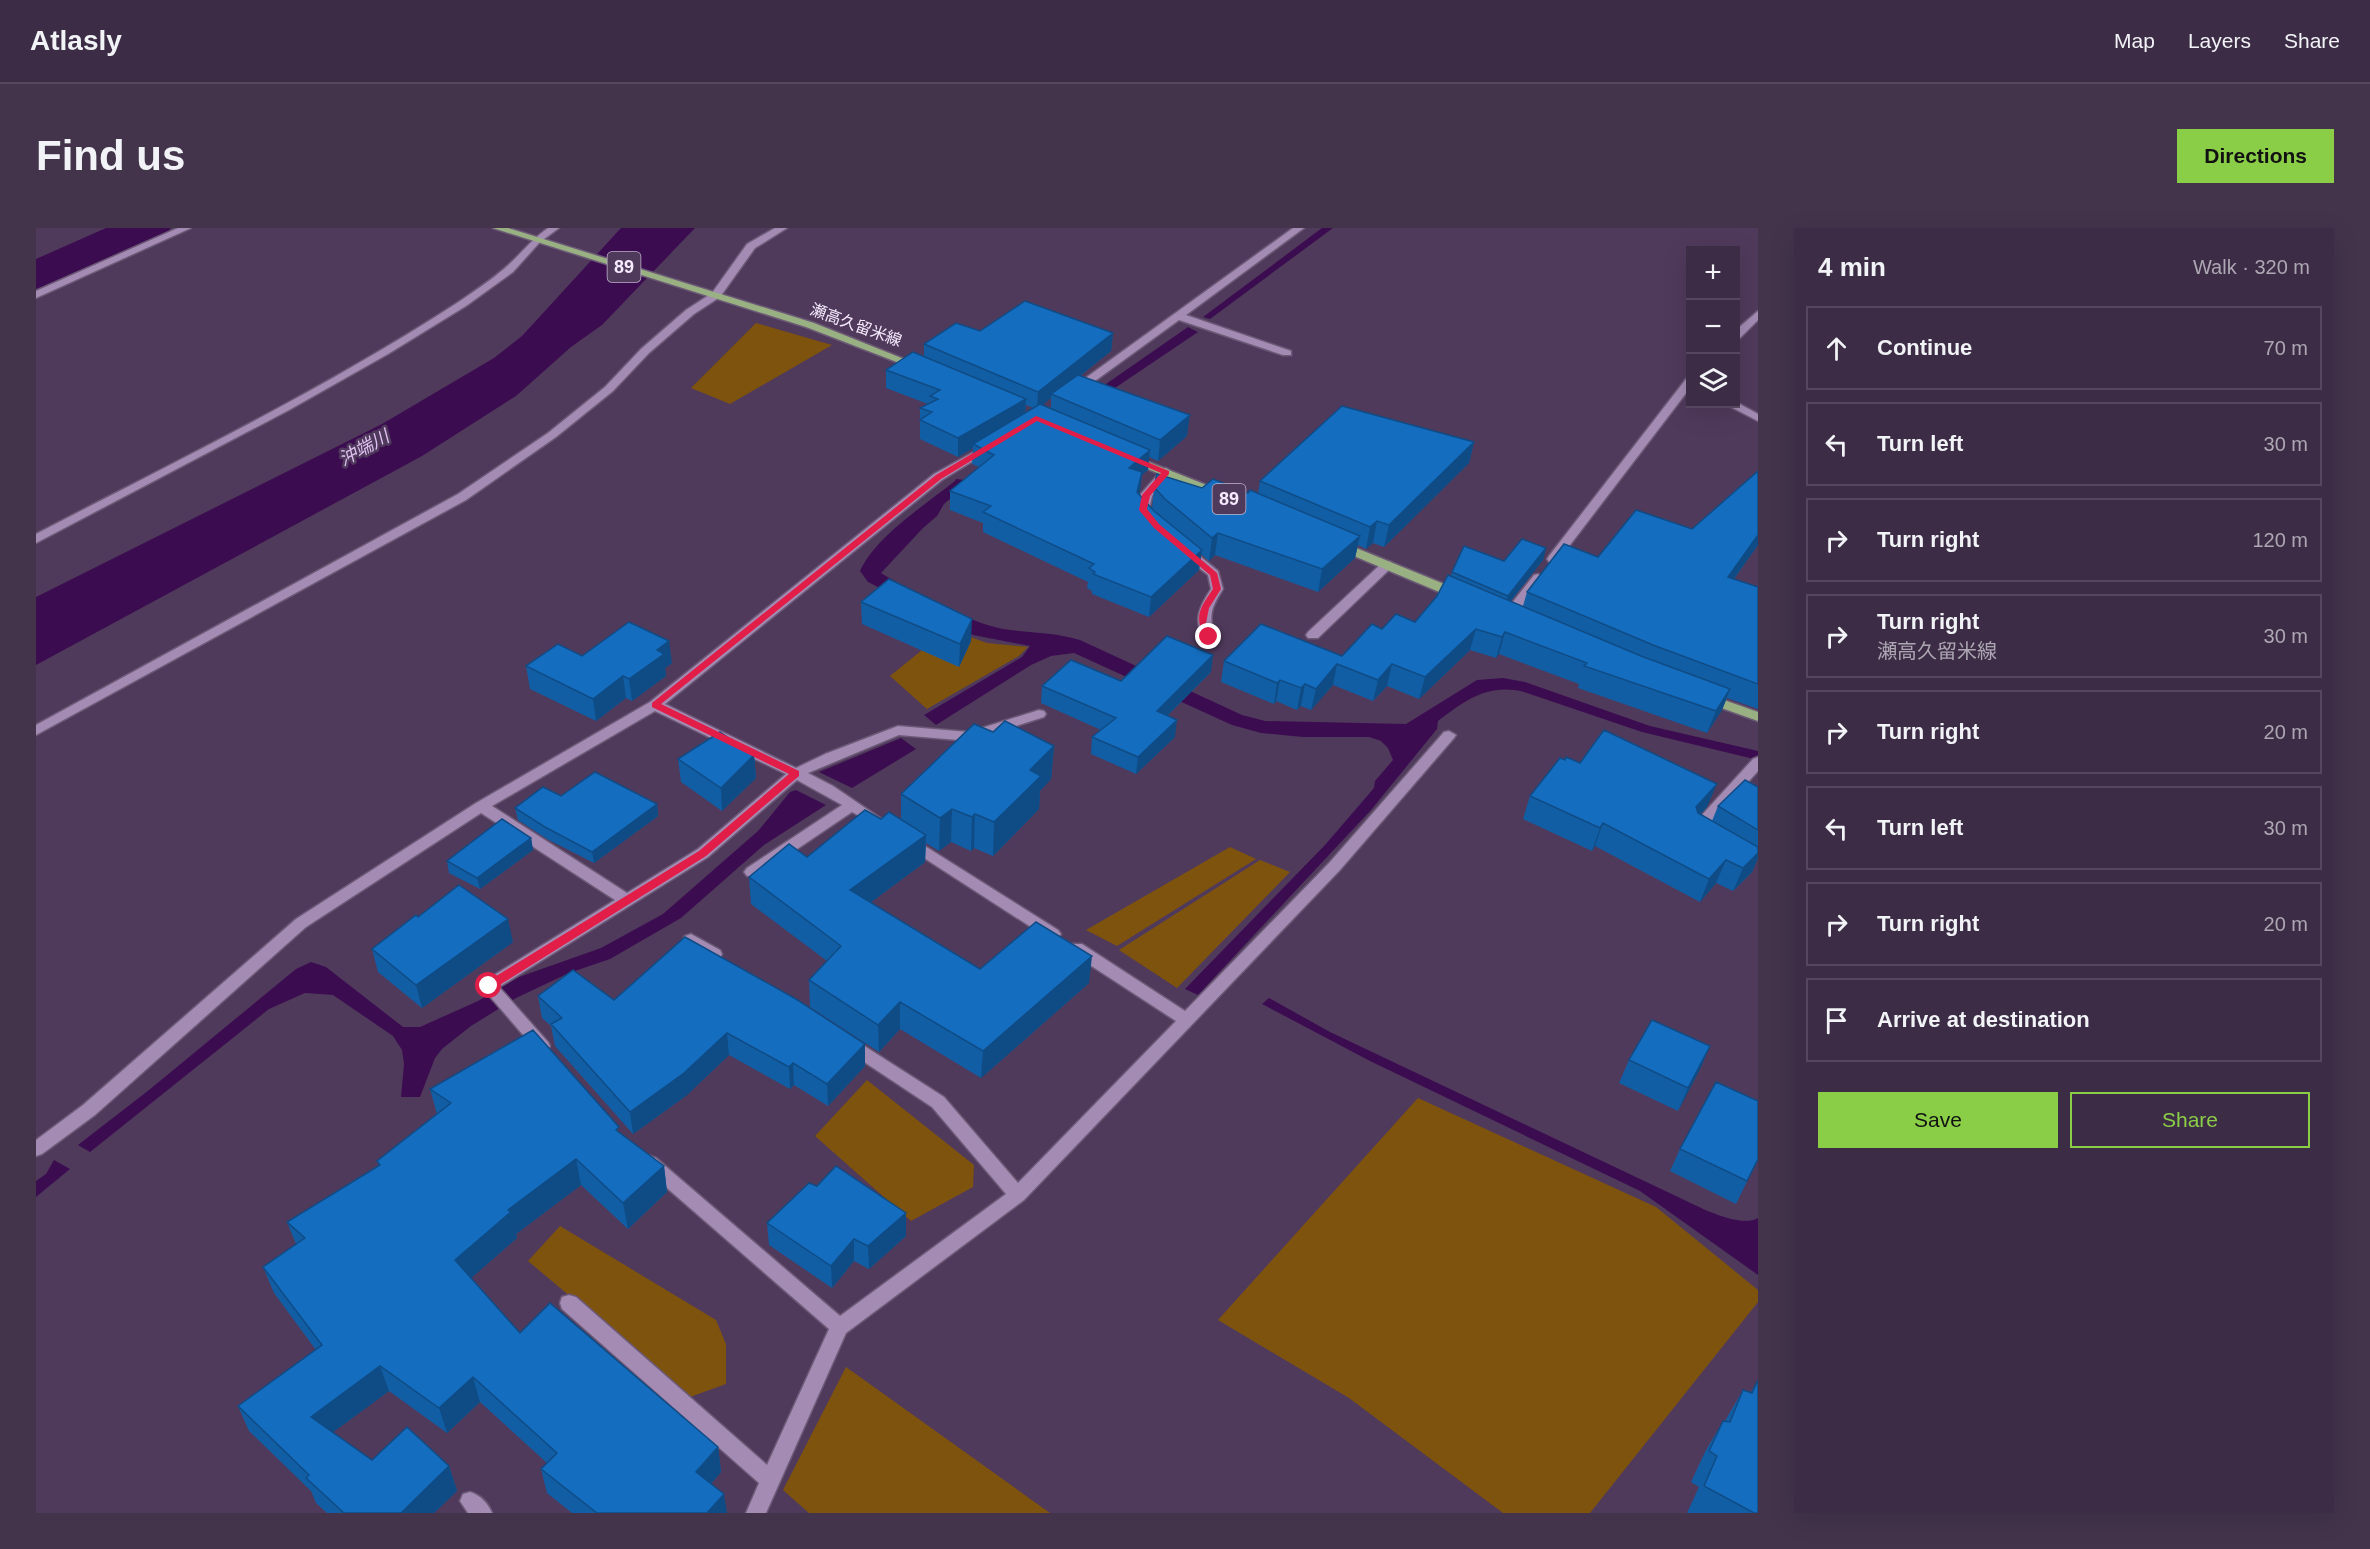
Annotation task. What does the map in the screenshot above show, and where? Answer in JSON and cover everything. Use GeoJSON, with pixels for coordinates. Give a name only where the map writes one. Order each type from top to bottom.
{"type":"FeatureCollection","features":[{"type":"Feature","properties":{"kind":"main road","name":"瀬高久留米線"},"geometry":{"type":"LineString","coordinates":[[498,228],[810,325],[929,371]]}},
{"type":"Feature","properties":{"kind":"main road","name":"89"},"geometry":{"type":"LineString","coordinates":[[1123,454],[1232,500]]}},
{"type":"Feature","properties":{"kind":"main road"},"geometry":{"type":"LineString","coordinates":[[1331,542],[1468,599]]}},
{"type":"Feature","properties":{"kind":"main road"},"geometry":{"type":"LineString","coordinates":[[1694,692],[1758,717]]}},
{"type":"Feature","properties":{"kind":"street"},"geometry":{"type":"LineString","coordinates":[[36,295],[186,228]]}},
{"type":"Feature","properties":{"kind":"street"},"geometry":{"type":"LineString","coordinates":[[36,539],[285,408],[384,352],[462,304],[509,270],[537,240],[554,228]]}},
{"type":"Feature","properties":{"kind":"street"},"geometry":{"type":"LineString","coordinates":[[36,731],[462,497],[552,435],[609,389],[645,351],[690,312],[716,295],[751,246],[782,228]]}},
{"type":"Feature","properties":{"kind":"street"},"geometry":{"type":"LineString","coordinates":[[1064,398],[1299,228]]}},
{"type":"Feature","properties":{"kind":"street"},"geometry":{"type":"LineString","coordinates":[[1740,332],[1758,314]]}},
{"type":"Feature","properties":{"kind":"street"},"geometry":{"type":"LineString","coordinates":[[1178,316],[1287,352]]}},
{"type":"Feature","properties":{"kind":"street"},"geometry":{"type":"LineString","coordinates":[[1509,616],[1686,386]]}},
{"type":"Feature","properties":{"kind":"street"},"geometry":{"type":"LineString","coordinates":[[1739,408],[1758,418]]}},
{"type":"Feature","properties":{"kind":"street"},"geometry":{"type":"LineString","coordinates":[[36,1149],[89,1110],[301,923],[481,806],[655,705],[938,477],[1007,436]]}},
{"type":"Feature","properties":{"kind":"street"},"geometry":{"type":"LineString","coordinates":[[1157,526],[1143,510],[1146,495],[1166,472]]}},
{"type":"Feature","properties":{"kind":"street"},"geometry":{"type":"LineString","coordinates":[[1173,540],[1214,574],[1217,589],[1205,608],[1202,623],[1209,637]]}},
{"type":"Feature","properties":{"kind":"street"},"geometry":{"type":"LineString","coordinates":[[1312,635],[1387,565]]}},
{"type":"Feature","properties":{"kind":"street"},"geometry":{"type":"LineString","coordinates":[[655,705],[795,774],[852,805],[1187,1020]]}},
{"type":"Feature","properties":{"kind":"street"},"geometry":{"type":"LineString","coordinates":[[551,1055],[489,986],[703,853],[795,774],[898,730],[970,737],[1040,714]]}},
{"type":"Feature","properties":{"kind":"street"},"geometry":{"type":"LineString","coordinates":[[756,1513],[769,1479],[839,1327],[1018,1195],[1335,866],[1449,735]]}},
{"type":"Feature","properties":{"kind":"street"},"geometry":{"type":"LineString","coordinates":[[1716,843],[1696,831],[1758,762]]}},
{"type":"Feature","properties":{"kind":"street"},"geometry":{"type":"LineString","coordinates":[[752,872],[852,805]]}},
{"type":"Feature","properties":{"kind":"street"},"geometry":{"type":"LineString","coordinates":[[481,806],[626,900]]}},
{"type":"Feature","properties":{"kind":"street"},"geometry":{"type":"LineString","coordinates":[[691,940],[730,966]]}},
{"type":"Feature","properties":{"kind":"street"},"geometry":{"type":"LineString","coordinates":[[839,1037],[938,1102],[1018,1195]]}},
{"type":"Feature","properties":{"kind":"street"},"geometry":{"type":"LineString","coordinates":[[635,1151],[839,1327]]}},
{"type":"Feature","properties":{"kind":"street"},"geometry":{"type":"LineString","coordinates":[[569,1303],[769,1479]]}},
{"type":"Feature","properties":{"kind":"shaded area"},"geometry":{"type":"Polygon","coordinates":[[[756,323],[832,345],[730,404],[691,388],[756,323]]]}},
{"type":"Feature","properties":{"kind":"shaded area"},"geometry":{"type":"Polygon","coordinates":[[[948,629],[987,643],[1028,647],[1019,656],[927,709],[890,676],[948,629]]]}},
{"type":"Feature","properties":{"kind":"shaded area"},"geometry":{"type":"Polygon","coordinates":[[[1230,847],[1256,859],[1117,946],[1086,930],[1230,847]]]}},
{"type":"Feature","properties":{"kind":"shaded area"},"geometry":{"type":"Polygon","coordinates":[[[1260,860],[1290,872],[1177,988],[1119,950],[1260,860]]]}},
{"type":"Feature","properties":{"kind":"shaded area"},"geometry":{"type":"Polygon","coordinates":[[[867,1080],[974,1165],[973,1187],[911,1221],[815,1136],[867,1080]]]}},
{"type":"Feature","properties":{"kind":"shaded area"},"geometry":{"type":"Polygon","coordinates":[[[1418,1098],[1656,1207],[1758,1290],[1758,1302],[1590,1513],[1503,1513],[1349,1398],[1218,1320],[1418,1098]]]}},
{"type":"Feature","properties":{"kind":"shaded area"},"geometry":{"type":"Polygon","coordinates":[[[560,1226],[716,1320],[726,1344],[726,1384],[690,1397],[528,1261],[560,1226]]]}},
{"type":"Feature","properties":{"kind":"shaded area"},"geometry":{"type":"Polygon","coordinates":[[[846,1367],[1050,1513],[809,1513],[783,1490],[846,1367]]]}},
{"type":"Feature","properties":{"kind":"water","name":"沖端川"},"geometry":{"type":"Polygon","coordinates":[[[621,228],[695,228],[602,325],[571,347],[516,396],[422,456],[36,665],[36,597],[382,424],[494,358],[522,336],[621,228]]]}},
{"type":"Feature","properties":{"kind":"water"},"geometry":{"type":"Polygon","coordinates":[[[1322,228],[1333,228],[1210,319],[1203,317],[1322,228]]]}},
{"type":"Feature","properties":{"kind":"water"},"geometry":{"type":"Polygon","coordinates":[[[1188,327],[1198,332],[1066,421],[1060,416],[1188,327]]]}},
{"type":"Feature","properties":{"kind":"water"},"geometry":{"type":"Polygon","coordinates":[[[956,479],[965,480],[965,486],[944,504],[937,516],[881,573],[941,606],[989,626],[1061,635],[1080,640],[1242,715],[1265,721],[1406,724],[1477,680],[1503,678],[1525,682],[1650,726],[1758,751],[1758,760],[1642,732],[1524,692],[1499,690],[1478,695],[1438,721],[1437,729],[1371,810],[1198,995],[1185,989],[1325,845],[1374,788],[1375,781],[1393,760],[1388,748],[1381,741],[1369,737],[1303,737],[1261,733],[1232,725],[1074,653],[1051,656],[1031,665],[936,725],[924,715],[1022,657],[1030,646],[973,635],[868,582],[860,571],[867,558],[889,533],[956,479]]]}},
{"type":"Feature","properties":{"kind":"water"},"geometry":{"type":"Polygon","coordinates":[[[901,738],[916,749],[852,788],[819,772],[901,738]]]}},
{"type":"Feature","properties":{"kind":"water"},"geometry":{"type":"Polygon","coordinates":[[[796,790],[826,805],[764,845],[681,918],[610,959],[569,973],[516,998],[471,1026],[442,1049],[435,1058],[420,1097],[401,1097],[404,1064],[402,1050],[393,1036],[333,995],[305,993],[269,1009],[90,1152],[78,1145],[149,1090],[296,969],[311,962],[326,967],[403,1027],[420,1027],[478,1001],[519,977],[601,948],[663,914],[758,831],[790,792],[796,790]]]}},
{"type":"Feature","properties":{"kind":"water"},"geometry":{"type":"Polygon","coordinates":[[[1269,998],[1330,1032],[1705,1210],[1740,1220],[1750,1221],[1758,1218],[1758,1275],[1640,1191],[1370,1061],[1262,1004],[1269,998]]]}},
{"type":"Feature","properties":{"kind":"water"},"geometry":{"type":"Polygon","coordinates":[[[54,1160],[70,1169],[36,1197],[36,1181],[46,1174],[54,1160]]]}},
{"type":"Feature","properties":{"kind":"building"},"geometry":{"type":"Polygon","coordinates":[[[1025,301],[1113,333],[1038,392],[924,344],[956,323],[980,331],[1025,301]]]}},
{"type":"Feature","properties":{"kind":"building"},"geometry":{"type":"Polygon","coordinates":[[[913,352],[1026,399],[958,438],[920,420],[932,412],[920,408],[938,399],[930,396],[940,390],[886,370],[913,352]]]}},
{"type":"Feature","properties":{"kind":"building"},"geometry":{"type":"Polygon","coordinates":[[[1078,375],[1190,415],[1160,440],[1051,394],[1078,375]]]}},
{"type":"Feature","properties":{"kind":"building"},"geometry":{"type":"Polygon","coordinates":[[[1040,404],[1150,450],[1129,468],[1142,472],[1137,492],[1154,511],[1202,550],[1151,597],[1093,574],[1095,572],[1089,568],[1094,564],[983,512],[991,506],[950,491],[994,455],[973,444],[1040,404]]]}},
{"type":"Feature","properties":{"kind":"building"},"geometry":{"type":"Polygon","coordinates":[[[1342,406],[1474,442],[1389,525],[1377,521],[1370,527],[1260,481],[1342,406]]]}},
{"type":"Feature","properties":{"kind":"building"},"geometry":{"type":"Polygon","coordinates":[[[1758,471],[1758,535],[1728,577],[1758,587],[1758,684],[1653,645],[1527,592],[1564,544],[1598,557],[1636,510],[1692,529],[1758,471]]]}},
{"type":"Feature","properties":{"kind":"building"},"geometry":{"type":"Polygon","coordinates":[[[1157,474],[1202,488],[1213,479],[1248,493],[1250,490],[1360,536],[1322,569],[1218,533],[1212,538],[1154,487],[1157,474]]]}},
{"type":"Feature","properties":{"kind":"building"},"geometry":{"type":"Polygon","coordinates":[[[1522,539],[1546,548],[1508,596],[1452,572],[1464,546],[1504,561],[1522,539]]]}},
{"type":"Feature","properties":{"kind":"building"},"geometry":{"type":"Polygon","coordinates":[[[1448,575],[1641,656],[1730,689],[1716,711],[1584,666],[1587,663],[1505,632],[1502,637],[1476,629],[1425,677],[1392,664],[1378,680],[1337,664],[1316,689],[1305,684],[1301,688],[1280,680],[1277,683],[1224,661],[1261,624],[1342,656],[1372,624],[1382,629],[1396,614],[1415,622],[1437,596],[1448,575]]]}},
{"type":"Feature","properties":{"kind":"building"},"geometry":{"type":"Polygon","coordinates":[[[889,579],[972,619],[960,644],[861,602],[889,579]]]}},
{"type":"Feature","properties":{"kind":"building"},"geometry":{"type":"Polygon","coordinates":[[[629,622],[669,641],[657,650],[664,654],[629,679],[623,676],[593,699],[526,666],[558,644],[582,656],[629,622]]]}},
{"type":"Feature","properties":{"kind":"building"},"geometry":{"type":"Polygon","coordinates":[[[1167,636],[1213,655],[1157,711],[1177,720],[1138,757],[1092,737],[1116,718],[1042,686],[1071,660],[1121,681],[1167,636]]]}},
{"type":"Feature","properties":{"kind":"building"},"geometry":{"type":"Polygon","coordinates":[[[1005,721],[1054,746],[1030,770],[1041,776],[994,822],[975,814],[972,817],[952,809],[940,818],[901,794],[974,724],[993,732],[1005,721]]]}},
{"type":"Feature","properties":{"kind":"building"},"geometry":{"type":"Polygon","coordinates":[[[1604,730],[1717,784],[1696,807],[1698,813],[1758,847],[1758,853],[1743,868],[1726,860],[1709,879],[1603,823],[1600,828],[1530,796],[1560,758],[1565,760],[1566,757],[1580,763],[1604,730]]]}},
{"type":"Feature","properties":{"kind":"building"},"geometry":{"type":"Polygon","coordinates":[[[720,732],[754,755],[721,788],[678,759],[720,732]]]}},
{"type":"Feature","properties":{"kind":"building"},"geometry":{"type":"Polygon","coordinates":[[[595,772],[657,804],[592,852],[515,808],[543,787],[561,796],[595,772]]]}},
{"type":"Feature","properties":{"kind":"building"},"geometry":{"type":"Polygon","coordinates":[[[1745,780],[1758,787],[1758,830],[1718,806],[1745,780]]]}},
{"type":"Feature","properties":{"kind":"building"},"geometry":{"type":"Polygon","coordinates":[[[865,810],[881,819],[889,812],[926,835],[850,890],[980,969],[1036,922],[1092,956],[983,1051],[900,1002],[878,1025],[809,980],[841,946],[749,877],[789,844],[807,857],[865,810]]]}},
{"type":"Feature","properties":{"kind":"building"},"geometry":{"type":"Polygon","coordinates":[[[502,819],[531,838],[477,878],[447,861],[502,819]]]}},
{"type":"Feature","properties":{"kind":"building"},"geometry":{"type":"Polygon","coordinates":[[[459,885],[508,919],[416,985],[372,949],[459,885]]]}},
{"type":"Feature","properties":{"kind":"building"},"geometry":{"type":"Polygon","coordinates":[[[685,937],[796,999],[865,1044],[827,1084],[793,1063],[789,1067],[727,1033],[684,1073],[630,1112],[551,1024],[562,1018],[538,996],[573,970],[614,1000],[685,937]]]}},
{"type":"Feature","properties":{"kind":"building"},"geometry":{"type":"Polygon","coordinates":[[[1652,1020],[1710,1046],[1688,1088],[1629,1060],[1652,1020]]]}},
{"type":"Feature","properties":{"kind":"building"},"geometry":{"type":"Polygon","coordinates":[[[533,1030],[619,1127],[616,1130],[664,1166],[623,1203],[576,1159],[508,1210],[511,1212],[455,1260],[520,1333],[550,1303],[718,1447],[696,1472],[724,1494],[707,1513],[597,1513],[541,1469],[557,1453],[473,1377],[439,1408],[380,1366],[311,1417],[372,1460],[407,1427],[449,1466],[401,1513],[344,1513],[306,1478],[309,1475],[238,1406],[322,1345],[263,1267],[305,1238],[287,1222],[380,1165],[377,1161],[451,1103],[430,1089],[533,1030]]]}},
{"type":"Feature","properties":{"kind":"building"},"geometry":{"type":"Polygon","coordinates":[[[1716,1082],[1758,1101],[1758,1159],[1747,1181],[1680,1149],[1716,1082]]]}},
{"type":"Feature","properties":{"kind":"building"},"geometry":{"type":"Polygon","coordinates":[[[836,1166],[906,1213],[868,1246],[854,1239],[831,1266],[767,1223],[809,1183],[817,1186],[836,1166]]]}},
{"type":"Feature","properties":{"kind":"building"},"geometry":{"type":"Polygon","coordinates":[[[1758,1380],[1758,1513],[1754,1513],[1704,1486],[1717,1456],[1709,1451],[1723,1421],[1730,1422],[1743,1390],[1752,1393],[1758,1380]]]}},
{"type":"Feature","properties":{"kind":"waterway"},"geometry":{"type":"LineString","coordinates":[[36,278],[147,228]]}},
{"type":"Feature","properties":{"kind":"route"},"geometry":{"type":"LineString","coordinates":[[489,986],[703,853],[795,774],[655,705],[938,477],[1036,418],[1166,472],[1146,495],[1143,510],[1157,526],[1214,574],[1217,589],[1205,608],[1202,623],[1209,637]]}}]}
